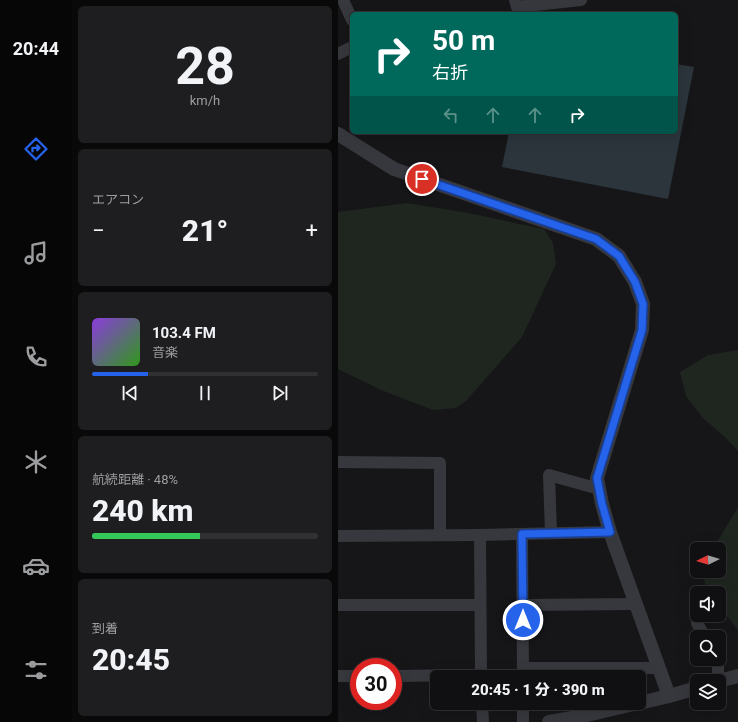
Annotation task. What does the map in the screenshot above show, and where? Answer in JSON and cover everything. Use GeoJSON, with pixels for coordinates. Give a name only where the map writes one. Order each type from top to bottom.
{"type":"FeatureCollection","features":[{"type":"Feature","properties":{"kind":"street"},"geometry":{"type":"LineString","coordinates":[[343,0],[350,16]]}},
{"type":"Feature","properties":{"kind":"street"},"geometry":{"type":"LineString","coordinates":[[515,0],[517,7],[581,0]]}},
{"type":"Feature","properties":{"kind":"street"},"geometry":{"type":"LineString","coordinates":[[338,54],[350,48]]}},
{"type":"Feature","properties":{"kind":"street"},"geometry":{"type":"LineString","coordinates":[[338,134],[394,169],[596,239],[619,256],[635,282],[643,304],[642,330],[597,478],[602,504],[610,532],[669,696]]}},
{"type":"Feature","properties":{"kind":"street"},"geometry":{"type":"LineString","coordinates":[[338,462],[440,463],[440,535]]}},
{"type":"Feature","properties":{"kind":"street"},"geometry":{"type":"LineString","coordinates":[[551,533],[549,474],[599,489]]}},
{"type":"Feature","properties":{"kind":"street"},"geometry":{"type":"LineString","coordinates":[[338,536],[610,532]]}},
{"type":"Feature","properties":{"kind":"street"},"geometry":{"type":"LineString","coordinates":[[522,534],[523,670]]}},
{"type":"Feature","properties":{"kind":"street"},"geometry":{"type":"LineString","coordinates":[[480,535],[481,670]]}},
{"type":"Feature","properties":{"kind":"street"},"geometry":{"type":"LineString","coordinates":[[523,605],[636,604]]}},
{"type":"Feature","properties":{"kind":"street"},"geometry":{"type":"LineString","coordinates":[[338,605],[480,605]]}},
{"type":"Feature","properties":{"kind":"street"},"geometry":{"type":"LineString","coordinates":[[697,623],[701,630]]}},
{"type":"Feature","properties":{"kind":"street"},"geometry":{"type":"LineString","coordinates":[[591,670],[659,668]]}},
{"type":"Feature","properties":{"kind":"street"},"geometry":{"type":"LineString","coordinates":[[338,676],[350,676]]}},
{"type":"Feature","properties":{"kind":"street"},"geometry":{"type":"LineString","coordinates":[[402,676],[430,676]]}},
{"type":"Feature","properties":{"kind":"street"},"geometry":{"type":"LineString","coordinates":[[726,679],[738,676]]}},
{"type":"Feature","properties":{"kind":"street"},"geometry":{"type":"LineString","coordinates":[[646,701],[690,690]]}},
{"type":"Feature","properties":{"kind":"street"},"geometry":{"type":"LineString","coordinates":[[482,710],[483,722]]}},
{"type":"Feature","properties":{"kind":"street"},"geometry":{"type":"LineString","coordinates":[[523,710],[523,722]]}},
{"type":"Feature","properties":{"kind":"street"},"geometry":{"type":"LineString","coordinates":[[549,722],[608,710]]}},
{"type":"Feature","properties":{"kind":"shaded area"},"geometry":{"type":"Polygon","coordinates":[[[678,64],[694,67],[668,199],[502,167],[509,134],[678,134],[678,64]]]}},
{"type":"Feature","properties":{"kind":"shaded area"},"geometry":{"type":"Polygon","coordinates":[[[407,203],[468,213],[544,229],[553,243],[556,264],[522,337],[466,401],[456,408],[433,410],[381,390],[338,369],[338,212],[407,203]]]}},
{"type":"Feature","properties":{"kind":"shaded area"},"geometry":{"type":"Polygon","coordinates":[[[738,350],[738,451],[703,418],[686,396],[680,372],[708,355],[738,350]]]}},
{"type":"Feature","properties":{"kind":"shaded area"},"geometry":{"type":"Polygon","coordinates":[[[738,507],[738,630],[726,615],[726,586],[706,585],[704,578],[726,578],[726,542],[717,542],[738,507]]]}},
{"type":"Feature","properties":{"kind":"route"},"geometry":{"type":"LineString","coordinates":[[422,179],[596,239],[619,256],[635,282],[643,304],[642,330],[597,478],[602,504],[610,532],[522,534],[523,620]]}}]}
